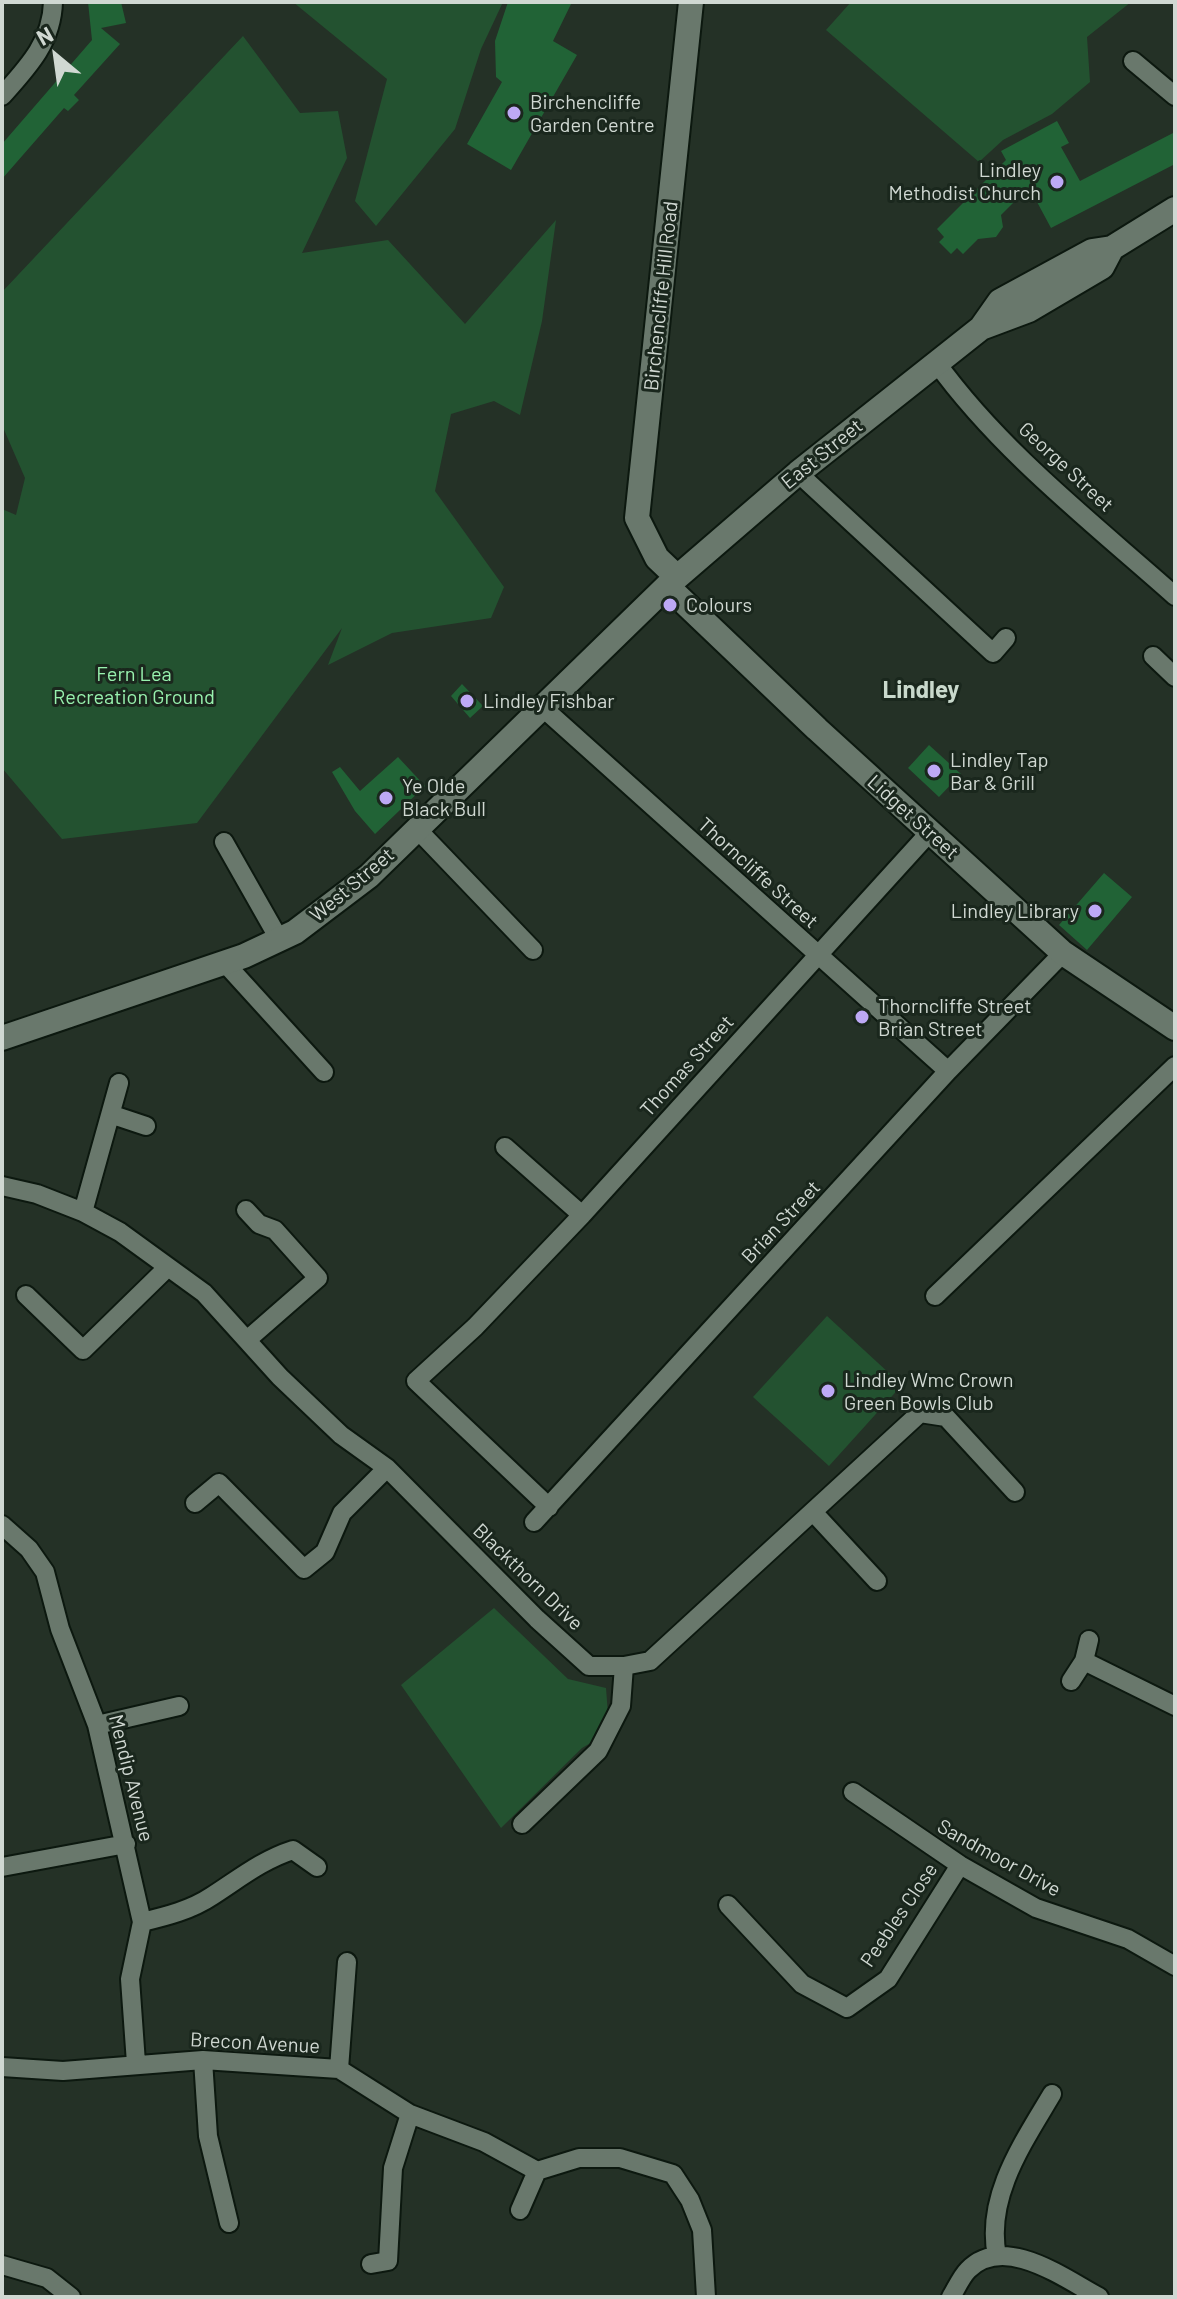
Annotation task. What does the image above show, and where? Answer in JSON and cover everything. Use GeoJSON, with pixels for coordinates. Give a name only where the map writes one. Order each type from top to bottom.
{"type":"FeatureCollection","features":[{"type":"Feature","properties":{"kind":"street"},"geometry":{"type":"LineString","coordinates":[[2,96],[35,59],[53,25],[53,2]]}},
{"type":"Feature","properties":{"kind":"street","name":"Birchencliffe Hill Road"},"geometry":{"type":"LineString","coordinates":[[672,582],[637,518],[691,2]]}},
{"type":"Feature","properties":{"kind":"street"},"geometry":{"type":"LineString","coordinates":[[1133,61],[1175,96]]}},
{"type":"Feature","properties":{"kind":"street","name":"East Street"},"geometry":{"type":"LineString","coordinates":[[672,582],[798,473],[981,328],[1000,301],[1092,251],[1112,248],[1175,209]]}},
{"type":"Feature","properties":{"kind":"street","name":"George Street"},"geometry":{"type":"LineString","coordinates":[[936,362],[960,396],[1025,460],[1175,596]]}},
{"type":"Feature","properties":{"kind":"street"},"geometry":{"type":"LineString","coordinates":[[798,473],[993,653],[1006,638]]}},
{"type":"Feature","properties":{"kind":"street","name":"West Street"},"geometry":{"type":"LineString","coordinates":[[2,1038],[224,962],[295,932],[369,876],[672,582]]}},
{"type":"Feature","properties":{"kind":"street","name":"Lidget Street"},"geometry":{"type":"LineString","coordinates":[[672,582],[930,832],[1063,953],[1175,1028]]}},
{"type":"Feature","properties":{"kind":"street"},"geometry":{"type":"LineString","coordinates":[[1153,656],[1175,677]]}},
{"type":"Feature","properties":{"kind":"street","name":"Thorncliffe Street"},"geometry":{"type":"LineString","coordinates":[[541,706],[815,955],[948,1071]]}},
{"type":"Feature","properties":{"kind":"street"},"geometry":{"type":"LineString","coordinates":[[417,829],[533,950]]}},
{"type":"Feature","properties":{"kind":"street","name":"Thomas Street"},"geometry":{"type":"LineString","coordinates":[[549,1507],[416,1381],[475,1327],[582,1215],[930,832]]}},
{"type":"Feature","properties":{"kind":"street"},"geometry":{"type":"LineString","coordinates":[[224,842],[279,939]]}},
{"type":"Feature","properties":{"kind":"street","name":"Brian Street"},"geometry":{"type":"LineString","coordinates":[[534,1522],[948,1071],[1063,953]]}},
{"type":"Feature","properties":{"kind":"street"},"geometry":{"type":"LineString","coordinates":[[224,962],[324,1072]]}},
{"type":"Feature","properties":{"kind":"street"},"geometry":{"type":"LineString","coordinates":[[935,1296],[1175,1066]]}},
{"type":"Feature","properties":{"kind":"street"},"geometry":{"type":"LineString","coordinates":[[83,1212],[113,1115],[119,1083]]}},
{"type":"Feature","properties":{"kind":"street"},"geometry":{"type":"LineString","coordinates":[[113,1115],[146,1126]]}},
{"type":"Feature","properties":{"kind":"street"},"geometry":{"type":"LineString","coordinates":[[505,1147],[582,1215]]}},
{"type":"Feature","properties":{"kind":"street","name":"Blackthorn Drive"},"geometry":{"type":"LineString","coordinates":[[2,1186],[37,1194],[83,1212],[120,1232],[204,1293],[341,1435],[387,1468],[537,1619],[589,1666],[624,1666],[650,1661],[814,1513],[910,1420],[928,1412],[946,1417],[1015,1492]]}},
{"type":"Feature","properties":{"kind":"street"},"geometry":{"type":"LineString","coordinates":[[246,1210],[259,1224],[275,1230],[318,1278],[247,1340]]}},
{"type":"Feature","properties":{"kind":"street"},"geometry":{"type":"LineString","coordinates":[[26,1295],[83,1350],[168,1267]]}},
{"type":"Feature","properties":{"kind":"street"},"geometry":{"type":"LineString","coordinates":[[195,1503],[219,1483],[304,1569],[325,1552],[342,1513],[387,1468]]}},
{"type":"Feature","properties":{"kind":"street"},"geometry":{"type":"LineString","coordinates":[[814,1513],[877,1581]]}},
{"type":"Feature","properties":{"kind":"street","name":"Mendip Avenue"},"geometry":{"type":"LineString","coordinates":[[2,1525],[29,1549],[45,1572],[60,1629],[97,1725],[142,1922],[130,1979],[136,2063]]}},
{"type":"Feature","properties":{"kind":"street"},"geometry":{"type":"LineString","coordinates":[[1071,1681],[1084,1661],[1089,1640]]}},
{"type":"Feature","properties":{"kind":"street"},"geometry":{"type":"LineString","coordinates":[[1084,1661],[1175,1706]]}},
{"type":"Feature","properties":{"kind":"street"},"geometry":{"type":"LineString","coordinates":[[522,1824],[598,1751],[621,1706],[624,1666]]}},
{"type":"Feature","properties":{"kind":"street"},"geometry":{"type":"LineString","coordinates":[[97,1725],[179,1706]]}},
{"type":"Feature","properties":{"kind":"street","name":"Sandmoor Drive"},"geometry":{"type":"LineString","coordinates":[[853,1792],[960,1865],[1036,1908],[1128,1939],[1175,1966]]}},
{"type":"Feature","properties":{"kind":"street"},"geometry":{"type":"LineString","coordinates":[[2,1867],[126,1844]]}},
{"type":"Feature","properties":{"kind":"street"},"geometry":{"type":"LineString","coordinates":[[142,1922],[180,1912],[212,1896],[269,1858],[293,1850],[317,1867]]}},
{"type":"Feature","properties":{"kind":"street","name":"Peebles Close"},"geometry":{"type":"LineString","coordinates":[[728,1905],[802,1984],[847,2008],[888,1979],[960,1865]]}},
{"type":"Feature","properties":{"kind":"street"},"geometry":{"type":"LineString","coordinates":[[339,2069],[347,1962]]}},
{"type":"Feature","properties":{"kind":"street"},"geometry":{"type":"LineString","coordinates":[[203,2060],[208,2136],[229,2223]]}},
{"type":"Feature","properties":{"kind":"street","name":"Brecon Avenue"},"geometry":{"type":"LineString","coordinates":[[2,2067],[63,2071],[203,2060],[339,2069],[410,2114],[484,2142],[537,2171]]}},
{"type":"Feature","properties":{"kind":"street"},"geometry":{"type":"LineString","coordinates":[[997,2256],[991,2229],[1012,2162],[1052,2094]]}},
{"type":"Feature","properties":{"kind":"street"},"geometry":{"type":"LineString","coordinates":[[371,2264],[388,2261],[393,2168],[410,2114]]}},
{"type":"Feature","properties":{"kind":"street"},"geometry":{"type":"LineString","coordinates":[[520,2210],[537,2171],[579,2158],[620,2158],[673,2174],[690,2200],[702,2230],[706,2297]]}},
{"type":"Feature","properties":{"kind":"street"},"geometry":{"type":"LineString","coordinates":[[951,2297],[969,2269],[997,2256],[1033,2261],[1099,2297]]}},
{"type":"Feature","properties":{"kind":"street"},"geometry":{"type":"LineString","coordinates":[[2,2265],[47,2278],[71,2297]]}},
{"type":"Feature","properties":{"kind":"green space"},"geometry":{"type":"Polygon","coordinates":[[[293,2],[503,2],[481,49],[455,129],[376,226],[355,201],[387,79],[293,2]]]}},
{"type":"Feature","properties":{"kind":"green space"},"geometry":{"type":"Polygon","coordinates":[[[851,2],[1131,2],[1087,37],[1090,82],[1052,114],[1003,140],[979,162],[826,30],[851,2]]]}},
{"type":"Feature","properties":{"kind":"green space","name":"Fern Lea Recreation Ground"},"geometry":{"type":"Polygon","coordinates":[[[243,36],[300,113],[338,111],[347,158],[302,253],[388,240],[465,324],[556,220],[542,321],[520,415],[494,401],[451,414],[435,491],[504,587],[491,618],[392,633],[328,665],[342,628],[197,823],[62,839],[2,768],[2,509],[16,515],[25,478],[2,425],[2,292],[243,36]]]}},
{"type":"Feature","properties":{"kind":"green space","name":"Lindley Wmc Crown Green Bowls Club"},"geometry":{"type":"Polygon","coordinates":[[[827,1316],[902,1385],[829,1466],[753,1397],[827,1316]]]}},
{"type":"Feature","properties":{"kind":"green space"},"geometry":{"type":"Polygon","coordinates":[[[494,1608],[568,1679],[606,1688],[608,1714],[599,1738],[582,1748],[501,1828],[401,1685],[494,1608]]]}},
{"type":"Feature","properties":{"kind":"building"},"geometry":{"type":"Polygon","coordinates":[[[88,2],[121,2],[126,23],[101,28],[120,44],[74,95],[79,100],[68,111],[64,108],[2,179],[2,144],[92,40],[88,2]]]}},
{"type":"Feature","properties":{"kind":"building","name":"Birchencliffe Garden Centre"},"geometry":{"type":"Polygon","coordinates":[[[508,2],[572,2],[553,41],[577,55],[511,170],[467,144],[502,82],[496,77],[495,41],[508,2]]]}},
{"type":"Feature","properties":{"kind":"building"},"geometry":{"type":"Polygon","coordinates":[[[1057,121],[1069,143],[1061,147],[1080,181],[1175,132],[1175,164],[1051,228],[1029,187],[1001,215],[1003,227],[996,237],[978,239],[963,254],[957,248],[951,254],[939,242],[944,237],[937,229],[1006,160],[1001,151],[1057,121]]]}},
{"type":"Feature","properties":{"kind":"building","name":"Lindley Fishbar"},"geometry":{"type":"Polygon","coordinates":[[[462,684],[483,706],[470,718],[451,696],[462,684]]]}},
{"type":"Feature","properties":{"kind":"building","name":"Lindley Tap Bar & Grill"},"geometry":{"type":"Polygon","coordinates":[[[929,745],[961,774],[939,797],[908,768],[929,745]]]}},
{"type":"Feature","properties":{"kind":"building"},"geometry":{"type":"Polygon","coordinates":[[[398,757],[425,786],[375,834],[355,811],[332,772],[340,767],[360,791],[398,757]]]}},
{"type":"Feature","properties":{"kind":"building","name":"Lindley Library"},"geometry":{"type":"Polygon","coordinates":[[[1104,873],[1132,897],[1087,950],[1059,925],[1104,873]]]}},
{"type":"Feature","properties":{"kind":"place","name":"Birchencliffe Garden Centre"},"geometry":{"type":"Point","coordinates":[514,113]}},
{"type":"Feature","properties":{"kind":"place","name":"Lindley Methodist Church"},"geometry":{"type":"Point","coordinates":[1057,182]}},
{"type":"Feature","properties":{"kind":"place","name":"Colours"},"geometry":{"type":"Point","coordinates":[670,605]}},
{"type":"Feature","properties":{"kind":"place","name":"Lindley Fishbar"},"geometry":{"type":"Point","coordinates":[467,701]}},
{"type":"Feature","properties":{"kind":"place","name":"Lindley Tap Bar & Grill"},"geometry":{"type":"Point","coordinates":[934,771]}},
{"type":"Feature","properties":{"kind":"place","name":"Ye Olde Black Bull"},"geometry":{"type":"Point","coordinates":[386,798]}},
{"type":"Feature","properties":{"kind":"place","name":"Lindley Library"},"geometry":{"type":"Point","coordinates":[1095,911]}},
{"type":"Feature","properties":{"kind":"place","name":"Thorncliffe Street Brian Street"},"geometry":{"type":"Point","coordinates":[862,1017]}},
{"type":"Feature","properties":{"kind":"place","name":"Lindley Wmc Crown Green Bowls Club"},"geometry":{"type":"Point","coordinates":[828,1391]}},
{"type":"Feature","properties":{"kind":"district","name":"Lindley"},"geometry":{"type":"Point","coordinates":[921,690]}}]}
